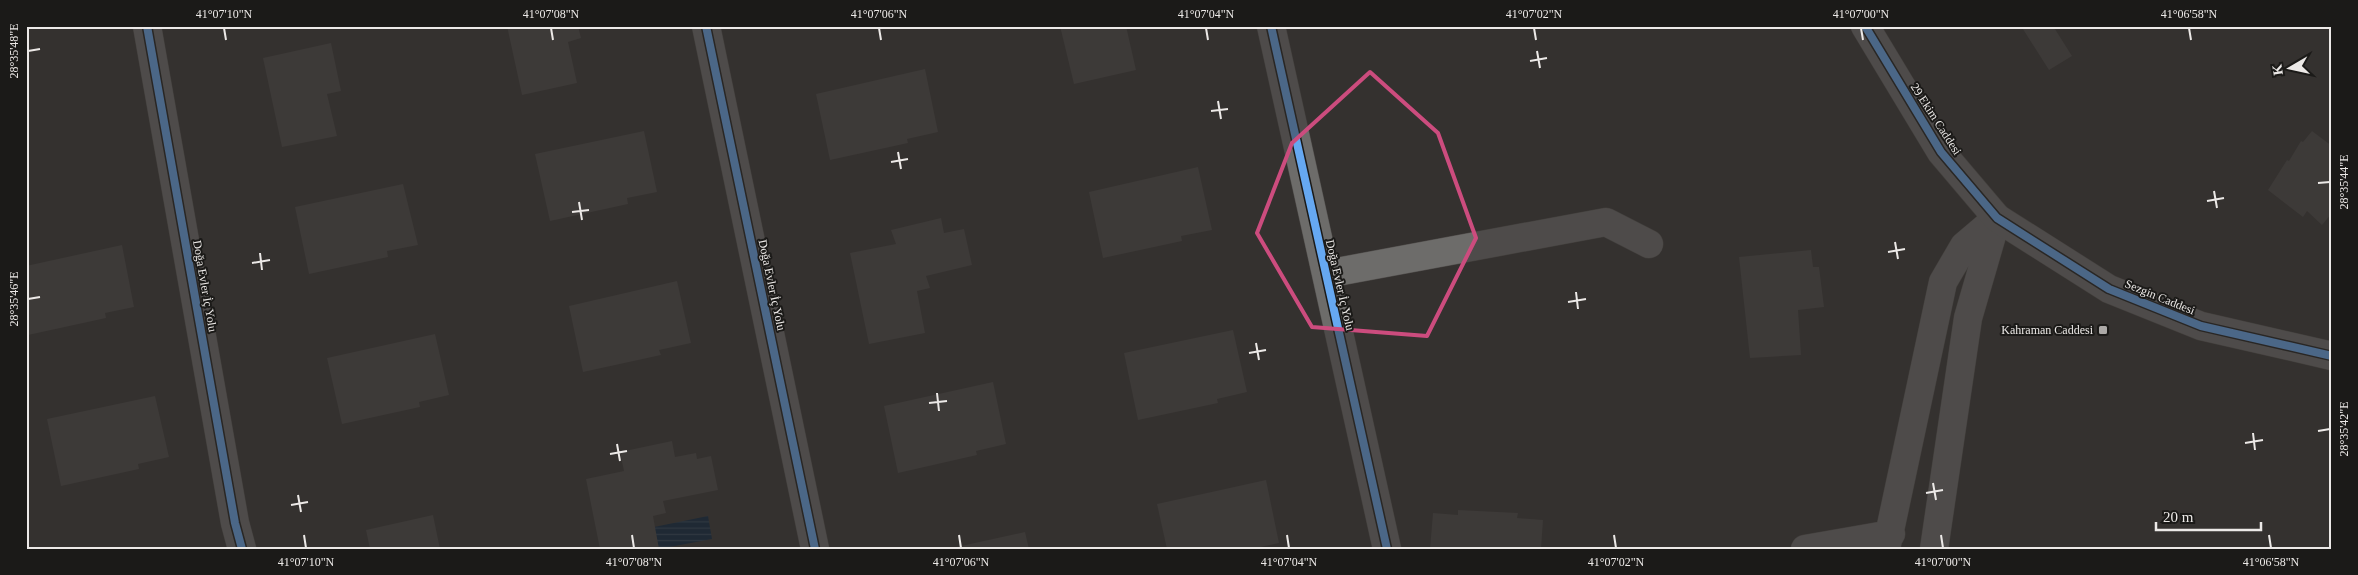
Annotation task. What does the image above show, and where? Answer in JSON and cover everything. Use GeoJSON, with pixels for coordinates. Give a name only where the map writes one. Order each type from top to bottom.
{"type":"FeatureCollection","features":[{"type":"Feature","properties":{"kind":"street","name":"Doğa Evler İç Yolu"},"geometry":{"type":"LineString","coordinates":[[147,26],[235,522],[242,549]]}},
{"type":"Feature","properties":{"kind":"street","name":"Doğa Evler İç Yolu"},"geometry":{"type":"LineString","coordinates":[[706,26],[815,549]]}},
{"type":"Feature","properties":{"kind":"street","name":"Doğa Evler İç Yolu"},"geometry":{"type":"LineString","coordinates":[[1271,26],[1388,549]]}},
{"type":"Feature","properties":{"kind":"street","name":"29 Ekim Caddesi"},"geometry":{"type":"LineString","coordinates":[[1865,26],[1941,152],[1996,218]]}},
{"type":"Feature","properties":{"kind":"street"},"geometry":{"type":"LineString","coordinates":[[1805,549],[1888,542],[1943,282],[1964,246],[1996,218]]}},
{"type":"Feature","properties":{"kind":"street"},"geometry":{"type":"LineString","coordinates":[[1934,549],[1968,318],[1996,218]]}},
{"type":"Feature","properties":{"kind":"street","name":"Sezgin Caddesi"},"geometry":{"type":"LineString","coordinates":[[1996,218],[2109,289],[2201,326],[2332,356]]}},
{"type":"Feature","properties":{"kind":"street"},"geometry":{"type":"LineString","coordinates":[[1326,274],[1606,222],[1649,244]]}},
{"type":"Feature","properties":{"kind":"highlighted area"},"geometry":{"type":"Polygon","coordinates":[[[1370,72],[1438,133],[1476,238],[1427,336],[1312,327],[1257,233],[1292,143],[1370,72]]]}},
{"type":"Feature","properties":{"kind":"water"},"geometry":{"type":"Polygon","coordinates":[[[708,516],[712,539],[659,549],[654,527],[708,516]]]}},
{"type":"Feature","properties":{"kind":"building"},"geometry":{"type":"Polygon","coordinates":[[[507,26],[578,26],[581,38],[568,42],[577,83],[522,95],[507,26]]]}},
{"type":"Feature","properties":{"kind":"building"},"geometry":{"type":"Polygon","coordinates":[[[1060,26],[1126,26],[1136,70],[1074,84],[1060,26]]]}},
{"type":"Feature","properties":{"kind":"building"},"geometry":{"type":"Polygon","coordinates":[[[2021,26],[2053,26],[2072,56],[2049,70],[2021,26]]]}},
{"type":"Feature","properties":{"kind":"building"},"geometry":{"type":"Polygon","coordinates":[[[331,43],[341,91],[327,94],[337,136],[282,147],[263,58],[331,43]]]}},
{"type":"Feature","properties":{"kind":"building"},"geometry":{"type":"Polygon","coordinates":[[[925,69],[938,132],[907,139],[908,143],[830,160],[816,94],[925,69]]]}},
{"type":"Feature","properties":{"kind":"building"},"geometry":{"type":"Polygon","coordinates":[[[644,131],[657,192],[627,198],[628,204],[550,221],[535,154],[644,131]]]}},
{"type":"Feature","properties":{"kind":"building"},"geometry":{"type":"Polygon","coordinates":[[[2312,131],[2332,146],[2332,213],[2322,225],[2307,211],[2303,217],[2268,190],[2301,141],[2303,142],[2312,131]]]}},
{"type":"Feature","properties":{"kind":"building"},"geometry":{"type":"Polygon","coordinates":[[[1198,167],[1212,230],[1181,236],[1182,241],[1103,258],[1089,192],[1198,167]]]}},
{"type":"Feature","properties":{"kind":"building"},"geometry":{"type":"Polygon","coordinates":[[[403,184],[418,245],[387,251],[388,257],[309,274],[295,207],[403,184]]]}},
{"type":"Feature","properties":{"kind":"building"},"geometry":{"type":"Polygon","coordinates":[[[941,218],[944,233],[964,229],[972,265],[926,276],[930,288],[917,291],[925,333],[869,344],[850,253],[896,244],[891,230],[941,218]]]}},
{"type":"Feature","properties":{"kind":"building"},"geometry":{"type":"Polygon","coordinates":[[[122,245],[134,307],[105,313],[106,318],[28,335],[26,266],[122,245]]]}},
{"type":"Feature","properties":{"kind":"building"},"geometry":{"type":"Polygon","coordinates":[[[1811,250],[1813,267],[1819,267],[1824,307],[1798,310],[1801,355],[1750,358],[1739,257],[1811,250]]]}},
{"type":"Feature","properties":{"kind":"building"},"geometry":{"type":"Polygon","coordinates":[[[677,281],[691,343],[659,350],[661,355],[583,372],[569,306],[677,281]]]}},
{"type":"Feature","properties":{"kind":"building"},"geometry":{"type":"Polygon","coordinates":[[[1233,330],[1247,392],[1217,399],[1218,403],[1138,420],[1124,353],[1233,330]]]}},
{"type":"Feature","properties":{"kind":"building"},"geometry":{"type":"Polygon","coordinates":[[[435,334],[449,395],[419,402],[420,407],[342,424],[327,358],[435,334]]]}},
{"type":"Feature","properties":{"kind":"building"},"geometry":{"type":"Polygon","coordinates":[[[993,382],[1006,444],[976,451],[977,455],[898,473],[884,406],[993,382]]]}},
{"type":"Feature","properties":{"kind":"building"},"geometry":{"type":"Polygon","coordinates":[[[155,396],[169,457],[138,464],[139,469],[61,486],[47,419],[155,396]]]}},
{"type":"Feature","properties":{"kind":"building"},"geometry":{"type":"Polygon","coordinates":[[[672,441],[675,457],[696,453],[697,459],[711,456],[718,490],[663,501],[666,513],[653,516],[659,549],[600,549],[586,479],[624,471],[620,452],[672,441]]]}},
{"type":"Feature","properties":{"kind":"building"},"geometry":{"type":"Polygon","coordinates":[[[1266,480],[1279,543],[1251,549],[1167,549],[1157,504],[1266,480]]]}},
{"type":"Feature","properties":{"kind":"building"},"geometry":{"type":"Polygon","coordinates":[[[1458,510],[1518,513],[1517,518],[1543,520],[1541,549],[1430,549],[1433,513],[1458,515],[1458,510]]]}},
{"type":"Feature","properties":{"kind":"building"},"geometry":{"type":"Polygon","coordinates":[[[433,515],[440,549],[370,549],[366,530],[433,515]]]}},
{"type":"Feature","properties":{"kind":"building"},"geometry":{"type":"Polygon","coordinates":[[[1025,532],[1029,549],[952,549],[952,548],[1025,532]]]}},
{"type":"Feature","properties":{"kind":"cycle path"},"geometry":{"type":"LineString","coordinates":[[147,26],[235,523],[242,549]]}},
{"type":"Feature","properties":{"kind":"cycle path"},"geometry":{"type":"LineString","coordinates":[[706,26],[815,549]]}},
{"type":"Feature","properties":{"kind":"cycle path"},"geometry":{"type":"LineString","coordinates":[[1271,26],[1387,549]]}},
{"type":"Feature","properties":{"kind":"cycle path"},"geometry":{"type":"LineString","coordinates":[[1865,26],[1941,152],[1997,218],[2109,289],[2201,326],[2332,356]]}},
{"type":"Feature","properties":{"kind":"place","name":"Kahraman Caddesi"},"geometry":{"type":"Point","coordinates":[2103,330]}}]}
